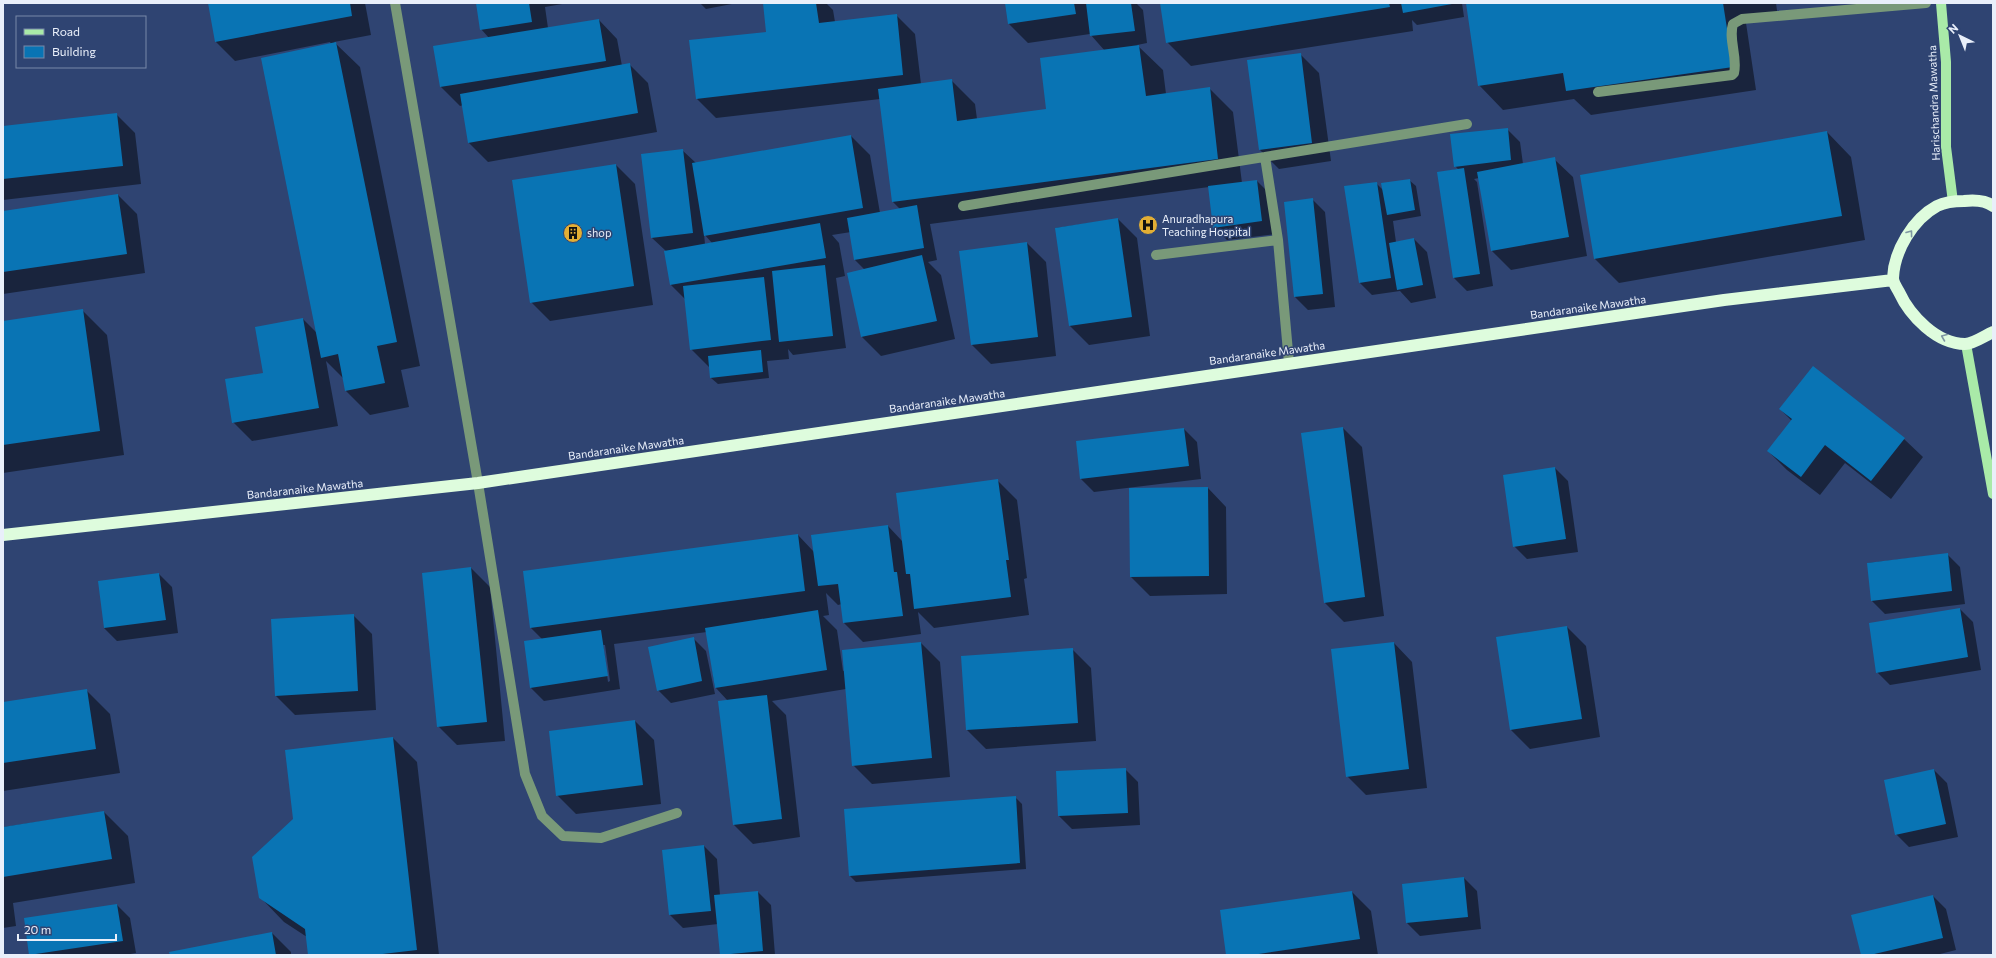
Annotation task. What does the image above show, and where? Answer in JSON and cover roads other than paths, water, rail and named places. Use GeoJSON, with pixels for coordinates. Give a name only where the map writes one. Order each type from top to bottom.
{"type":"FeatureCollection","features":[{"type":"Feature","properties":{"kind":"highway"},"geometry":{"type":"LineString","coordinates":[[1993,206],[1988,203],[1970,200],[1953,202],[1938,206],[1921,218],[1905,238],[1896,258],[1893,280],[1904,304],[1921,324],[1942,338],[1966,344],[1993,332]]}},
{"type":"Feature","properties":{"kind":"highway","name":"Bandaranaike Mawatha"},"geometry":{"type":"LineString","coordinates":[[3,535],[478,483],[1724,300],[1893,280]]}},
{"type":"Feature","properties":{"kind":"main road","name":"Harischandra Mawatha"},"geometry":{"type":"LineString","coordinates":[[1941,3],[1946,62],[1946,147],[1953,202]]}},
{"type":"Feature","properties":{"kind":"main road"},"geometry":{"type":"LineString","coordinates":[[1966,344],[1993,494]]}},
{"type":"Feature","properties":{"kind":"street"},"geometry":{"type":"LineString","coordinates":[[395,3],[478,483],[525,774],[542,816],[563,836],[601,838],[677,813]]}},
{"type":"Feature","properties":{"kind":"street"},"geometry":{"type":"LineString","coordinates":[[1598,92],[1732,75],[1736,66],[1731,31],[1733,24],[1742,19],[1926,3]]}},
{"type":"Feature","properties":{"kind":"street"},"geometry":{"type":"LineString","coordinates":[[963,206],[1467,124]]}},
{"type":"Feature","properties":{"kind":"street"},"geometry":{"type":"LineString","coordinates":[[1265,157],[1278,240],[1290,363]]}},
{"type":"Feature","properties":{"kind":"street"},"geometry":{"type":"LineString","coordinates":[[1156,256],[1278,240]]}},
{"type":"Feature","properties":{"kind":"place","name":"Anuradhapura Teaching Hospital"},"geometry":{"type":"Point","coordinates":[1148,225]}},
{"type":"Feature","properties":{"kind":"place","name":"shop"},"geometry":{"type":"Point","coordinates":[573,233]}}]}
